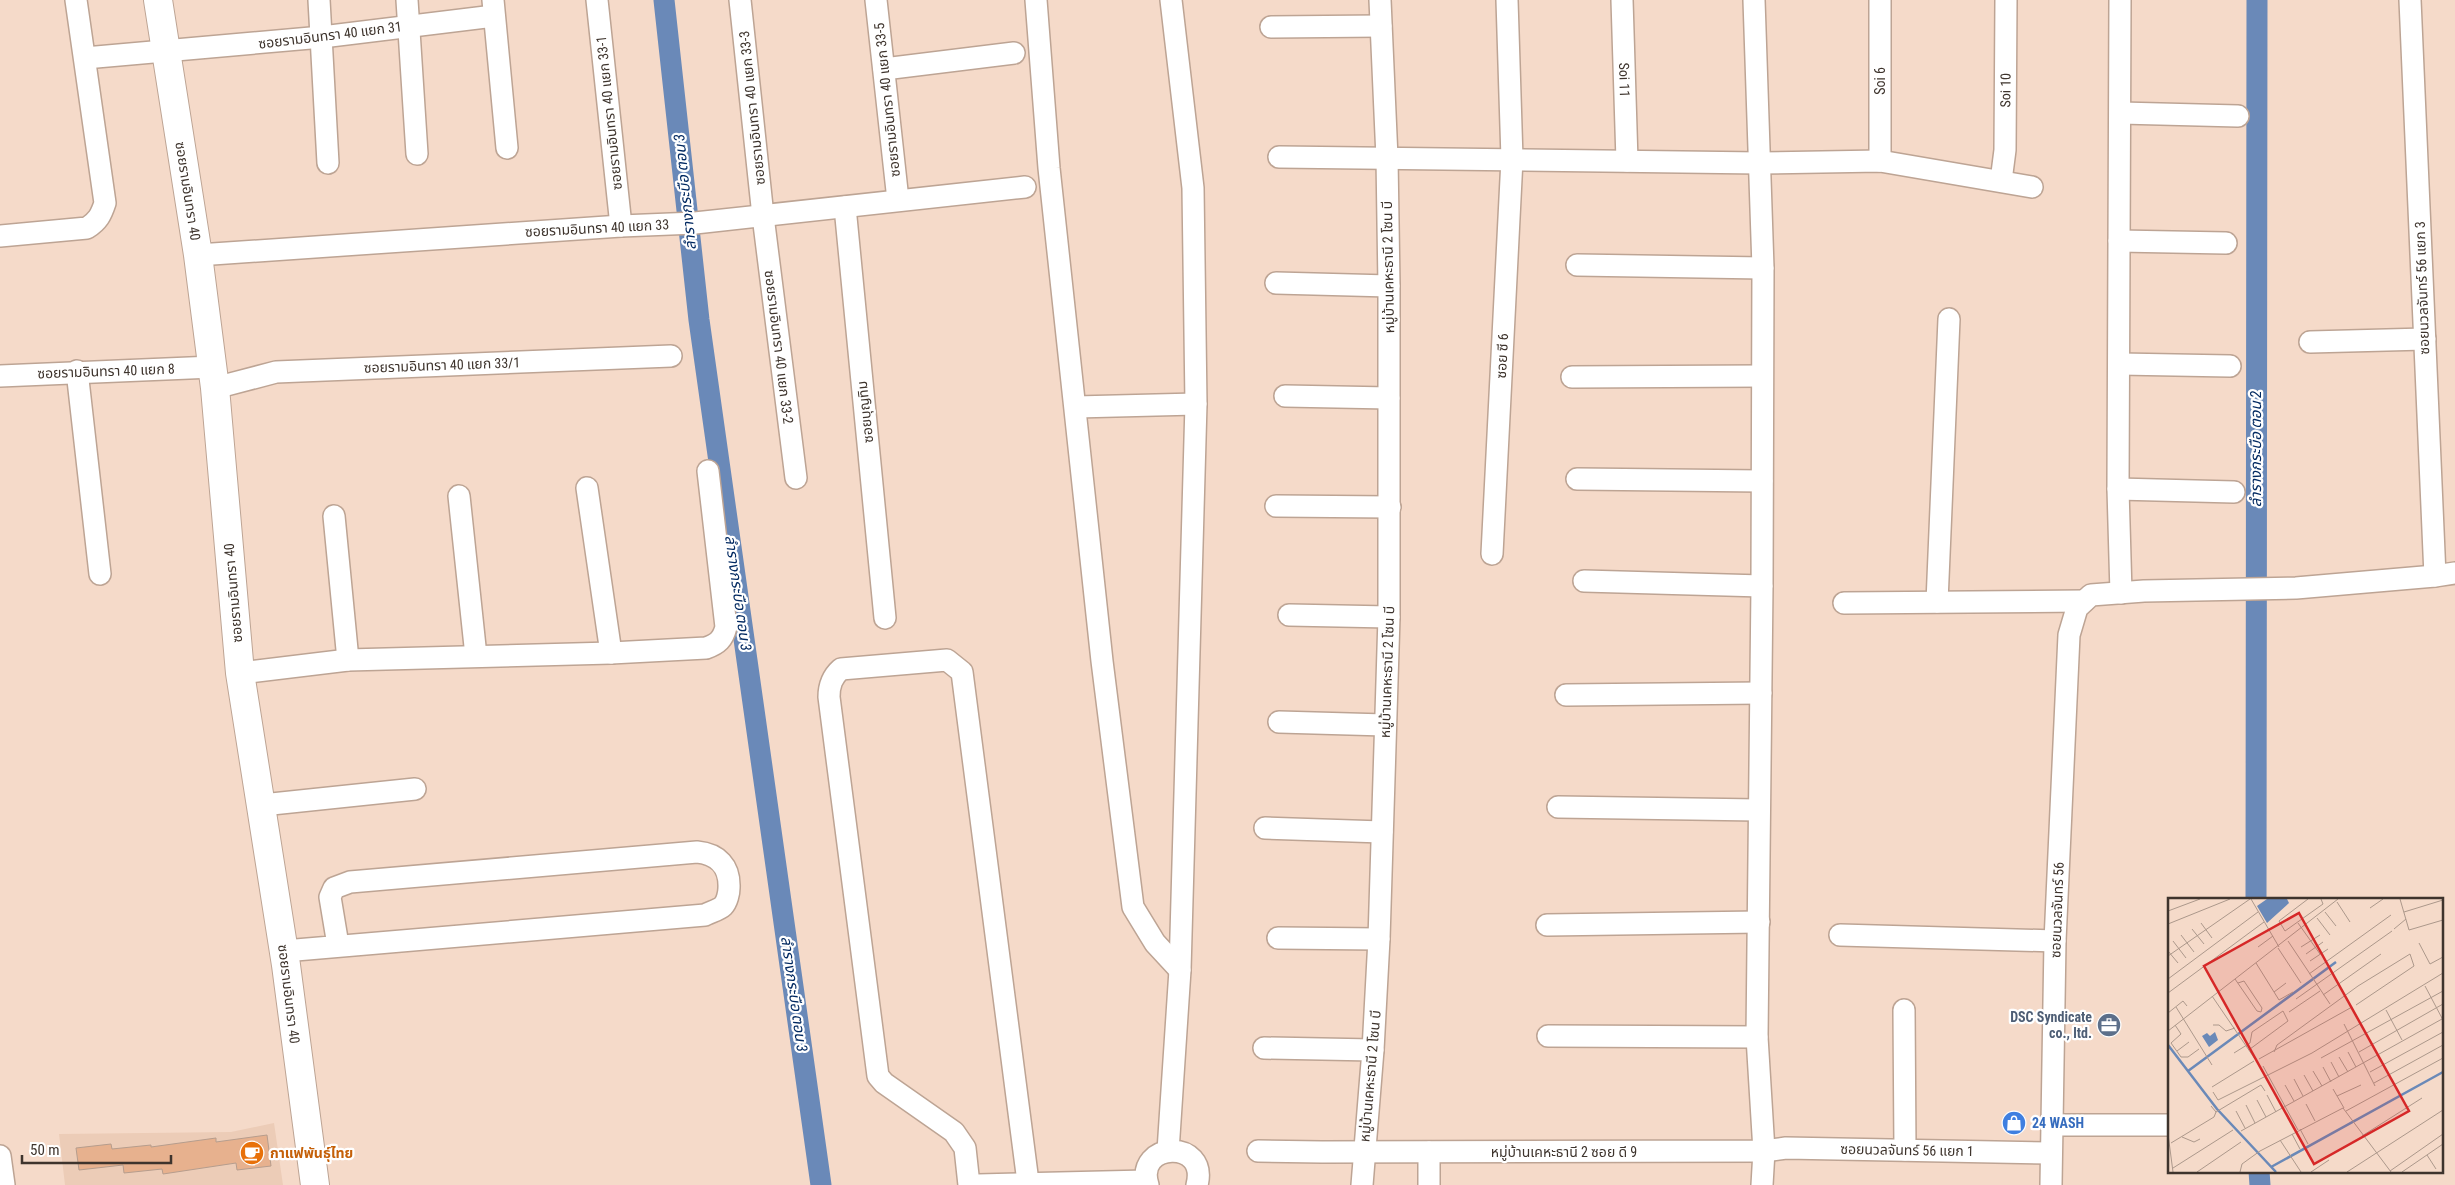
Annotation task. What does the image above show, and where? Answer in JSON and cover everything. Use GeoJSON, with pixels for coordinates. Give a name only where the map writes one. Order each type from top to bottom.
{"type":"FeatureCollection","features":[{"type":"Feature","properties":{"kind":"street"},"geometry":{"type":"LineString","coordinates":[[0,236],[87,228],[95,223],[105,203],[76,0]]}},
{"type":"Feature","properties":{"kind":"street","name":"ซอยรามอินทรา 40"},"geometry":{"type":"LineString","coordinates":[[158,0],[198,256],[214,378],[240,674],[284,951],[315,1185]]}},
{"type":"Feature","properties":{"kind":"street"},"geometry":{"type":"LineString","coordinates":[[318,0],[322,37],[328,163]]}},
{"type":"Feature","properties":{"kind":"street"},"geometry":{"type":"LineString","coordinates":[[407,0],[417,154]]}},
{"type":"Feature","properties":{"kind":"street","name":"ซอยรามอินทรา 40 แยก 33-1"},"geometry":{"type":"LineString","coordinates":[[597,0],[621,226]]}},
{"type":"Feature","properties":{"kind":"street","name":"ซอยรามอินทรา 40 แยก 33-3"},"geometry":{"type":"LineString","coordinates":[[740,0],[763,216]]}},
{"type":"Feature","properties":{"kind":"street","name":"ซอยรามอินทรา 40 แยก 33-5"},"geometry":{"type":"LineString","coordinates":[[876,0],[898,200]]}},
{"type":"Feature","properties":{"kind":"street"},"geometry":{"type":"LineString","coordinates":[[1036,0],[1049,168],[1102,661],[1133,907],[1155,943],[1180,970]]}},
{"type":"Feature","properties":{"kind":"street"},"geometry":{"type":"LineString","coordinates":[[1168,1151],[1180,970],[1196,404],[1193,188],[1171,0]]}},
{"type":"Feature","properties":{"kind":"street","name":"หมู่บ้านเคหะธานี 2 โซน บี"},"geometry":{"type":"LineString","coordinates":[[1362,1185],[1373,1050],[1379,939],[1389,617],[1389,286],[1387,158],[1380,0]]}},
{"type":"Feature","properties":{"kind":"street","name":"ซอย ซี 6"},"geometry":{"type":"LineString","coordinates":[[1492,554],[1512,159],[1507,0]]}},
{"type":"Feature","properties":{"kind":"street","name":"Soi 11"},"geometry":{"type":"LineString","coordinates":[[1622,0],[1628,161]]}},
{"type":"Feature","properties":{"kind":"street"},"geometry":{"type":"LineString","coordinates":[[1754,0],[1763,268],[1757,1037],[1764,1151],[1762,1185]]}},
{"type":"Feature","properties":{"kind":"street","name":"Soi 6"},"geometry":{"type":"LineString","coordinates":[[1880,0],[1880,161]]}},
{"type":"Feature","properties":{"kind":"street","name":"Soi 10"},"geometry":{"type":"LineString","coordinates":[[2001,181],[2005,150],[2006,0]]}},
{"type":"Feature","properties":{"kind":"street"},"geometry":{"type":"LineString","coordinates":[[2120,0],[2118,489],[2121,593]]}},
{"type":"Feature","properties":{"kind":"street","name":"ซอยนวลจันทร์ 56 แยก 3"},"geometry":{"type":"LineString","coordinates":[[2410,0],[2424,339],[2445,574]]}},
{"type":"Feature","properties":{"kind":"street"},"geometry":{"type":"LineString","coordinates":[[494,8],[507,148]]}},
{"type":"Feature","properties":{"kind":"street","name":"ซอยรามอินทรา 40 แยก 31"},"geometry":{"type":"LineString","coordinates":[[85,58],[322,37],[408,26],[494,8]]}},
{"type":"Feature","properties":{"kind":"street"},"geometry":{"type":"LineString","coordinates":[[1271,27],[1381,26]]}},
{"type":"Feature","properties":{"kind":"street"},"geometry":{"type":"LineString","coordinates":[[884,70],[1014,53]]}},
{"type":"Feature","properties":{"kind":"street"},"geometry":{"type":"LineString","coordinates":[[2121,113],[2238,116]]}},
{"type":"Feature","properties":{"kind":"street"},"geometry":{"type":"LineString","coordinates":[[1279,158],[1760,163],[1880,161],[2032,187]]}},
{"type":"Feature","properties":{"kind":"street","name":"ซอยรามอินทรา 40 แยก 33"},"geometry":{"type":"LineString","coordinates":[[198,256],[621,226],[690,223],[1025,187]]}},
{"type":"Feature","properties":{"kind":"street","name":"ซอยบุญทิม"},"geometry":{"type":"LineString","coordinates":[[845,207],[885,618]]}},
{"type":"Feature","properties":{"kind":"street","name":"ซอยรามอินทรา 40 แยก 33-2"},"geometry":{"type":"LineString","coordinates":[[763,216],[796,478]]}},
{"type":"Feature","properties":{"kind":"street"},"geometry":{"type":"LineString","coordinates":[[2118,240],[2226,243]]}},
{"type":"Feature","properties":{"kind":"street"},"geometry":{"type":"LineString","coordinates":[[1577,265],[1763,268]]}},
{"type":"Feature","properties":{"kind":"street"},"geometry":{"type":"LineString","coordinates":[[1276,283],[1389,286]]}},
{"type":"Feature","properties":{"kind":"street"},"geometry":{"type":"LineString","coordinates":[[1937,602],[1949,319]]}},
{"type":"Feature","properties":{"kind":"street"},"geometry":{"type":"LineString","coordinates":[[2310,342],[2424,339]]}},
{"type":"Feature","properties":{"kind":"street","name":"ซอยรามอินทรา 40 แยก 33/1"},"geometry":{"type":"LineString","coordinates":[[214,378],[276,372],[671,356]]}},
{"type":"Feature","properties":{"kind":"street"},"geometry":{"type":"LineString","coordinates":[[2120,364],[2230,366]]}},
{"type":"Feature","properties":{"kind":"street"},"geometry":{"type":"LineString","coordinates":[[77,371],[100,574]]}},
{"type":"Feature","properties":{"kind":"street","name":"ซอยรามอินทรา 40 แยก 8"},"geometry":{"type":"LineString","coordinates":[[0,376],[77,371],[214,378]]}},
{"type":"Feature","properties":{"kind":"street"},"geometry":{"type":"LineString","coordinates":[[1572,377],[1762,376]]}},
{"type":"Feature","properties":{"kind":"street"},"geometry":{"type":"LineString","coordinates":[[1285,396],[1389,398]]}},
{"type":"Feature","properties":{"kind":"street"},"geometry":{"type":"LineString","coordinates":[[1076,407],[1196,404]]}},
{"type":"Feature","properties":{"kind":"street"},"geometry":{"type":"LineString","coordinates":[[240,674],[348,660],[611,653],[706,648],[720,641],[726,627],[708,471]]}},
{"type":"Feature","properties":{"kind":"street"},"geometry":{"type":"LineString","coordinates":[[1577,479],[1762,482]]}},
{"type":"Feature","properties":{"kind":"street"},"geometry":{"type":"LineString","coordinates":[[587,488],[611,653]]}},
{"type":"Feature","properties":{"kind":"street"},"geometry":{"type":"LineString","coordinates":[[2118,489],[2234,492]]}},
{"type":"Feature","properties":{"kind":"street"},"geometry":{"type":"LineString","coordinates":[[459,496],[476,656]]}},
{"type":"Feature","properties":{"kind":"street"},"geometry":{"type":"LineString","coordinates":[[1276,506],[1390,507]]}},
{"type":"Feature","properties":{"kind":"street"},"geometry":{"type":"LineString","coordinates":[[334,516],[348,660]]}},
{"type":"Feature","properties":{"kind":"street"},"geometry":{"type":"LineString","coordinates":[[1844,603],[2084,601],[2091,595],[2255,589],[2445,574]]}},
{"type":"Feature","properties":{"kind":"street"},"geometry":{"type":"LineString","coordinates":[[1584,581],[1762,586]]}},
{"type":"Feature","properties":{"kind":"street","name":"ซอยนวลจันทร์ 56"},"geometry":{"type":"LineString","coordinates":[[2050,1185],[2055,941],[2069,635],[2077,608],[2084,601]]}},
{"type":"Feature","properties":{"kind":"street"},"geometry":{"type":"LineString","coordinates":[[1289,615],[1389,617]]}},
{"type":"Feature","properties":{"kind":"street"},"geometry":{"type":"LineString","coordinates":[[969,1185],[965,1148],[954,1132],[884,1083],[878,1076],[829,697],[829,687],[841,669],[947,660],[962,672],[1028,1182]]}},
{"type":"Feature","properties":{"kind":"street"},"geometry":{"type":"LineString","coordinates":[[1566,695],[1761,693]]}},
{"type":"Feature","properties":{"kind":"street"},"geometry":{"type":"LineString","coordinates":[[1279,722],[1385,725]]}},
{"type":"Feature","properties":{"kind":"street"},"geometry":{"type":"LineString","coordinates":[[262,805],[414,789]]}},
{"type":"Feature","properties":{"kind":"street"},"geometry":{"type":"LineString","coordinates":[[1558,807],[1758,810]]}},
{"type":"Feature","properties":{"kind":"street"},"geometry":{"type":"LineString","coordinates":[[1265,828],[1382,832]]}},
{"type":"Feature","properties":{"kind":"street"},"geometry":{"type":"LineString","coordinates":[[284,951],[705,915],[724,906],[729,894],[730,881],[727,869],[720,860],[709,853],[697,852],[350,882],[334,888],[330,897],[338,945]]}},
{"type":"Feature","properties":{"kind":"street"},"geometry":{"type":"LineString","coordinates":[[1547,925],[1759,922]]}},
{"type":"Feature","properties":{"kind":"street"},"geometry":{"type":"LineString","coordinates":[[1840,935],[2055,941]]}},
{"type":"Feature","properties":{"kind":"street"},"geometry":{"type":"LineString","coordinates":[[1278,938],[1379,939]]}},
{"type":"Feature","properties":{"kind":"street"},"geometry":{"type":"LineString","coordinates":[[1904,1010],[1906,1150]]}},
{"type":"Feature","properties":{"kind":"street"},"geometry":{"type":"LineString","coordinates":[[1548,1036],[1757,1037]]}},
{"type":"Feature","properties":{"kind":"street"},"geometry":{"type":"LineString","coordinates":[[1264,1048],[1373,1050]]}},
{"type":"Feature","properties":{"kind":"street"},"geometry":{"type":"LineString","coordinates":[[2051,1126],[2168,1125]]}},
{"type":"Feature","properties":{"kind":"street","name":"ซอยนวลจันทร์ 56 แยก 1"},"geometry":{"type":"LineString","coordinates":[[1764,1151],[1786,1148],[2050,1153]]}},
{"type":"Feature","properties":{"kind":"street"},"geometry":{"type":"LineString","coordinates":[[978,1185],[1028,1182],[1147,1183],[1149,1165],[1154,1158],[1168,1151],[1177,1150],[1193,1160],[1198,1169],[1197,1185]]}},
{"type":"Feature","properties":{"kind":"street","name":"หมู่บ้านเคหะธานี 2 ซอย ดี 9"},"geometry":{"type":"LineString","coordinates":[[1258,1151],[1764,1151]]}},
{"type":"Feature","properties":{"kind":"street"},"geometry":{"type":"LineString","coordinates":[[1429,1152],[1429,1185]]}},
{"type":"Feature","properties":{"kind":"street"},"geometry":{"type":"LineString","coordinates":[[0,1156],[4,1185]]}},
{"type":"Feature","properties":{"kind":"shaded area"},"geometry":{"type":"Polygon","coordinates":[[[274,1123],[283,1185],[65,1185],[59,1134],[231,1132],[274,1123]]]}},
{"type":"Feature","properties":{"kind":"building"},"geometry":{"type":"Polygon","coordinates":[[[267,1135],[271,1166],[237,1170],[236,1163],[163,1174],[162,1169],[124,1173],[123,1165],[79,1170],[76,1148],[111,1144],[112,1149],[151,1145],[151,1147],[216,1138],[216,1142],[267,1135]]]}},
{"type":"Feature","properties":{"kind":"waterway","name":"ลำรางกระบือ ตอน 3"},"geometry":{"type":"LineString","coordinates":[[664,0],[699,320],[821,1185]]}},
{"type":"Feature","properties":{"kind":"waterway","name":"ลำรางกระบือ ตอน 2"},"geometry":{"type":"LineString","coordinates":[[2256,898],[2257,0]]}},
{"type":"Feature","properties":{"kind":"waterway","name":"ลำรางกระบือ ตอน 2"},"geometry":{"type":"LineString","coordinates":[[2259,1172],[2260,1185]]}},
{"type":"Feature","properties":{"kind":"place","name":"DSC Syndicate co., ltd."},"geometry":{"type":"Point","coordinates":[2109,1025]}},
{"type":"Feature","properties":{"kind":"place","name":"24 WASH"},"geometry":{"type":"Point","coordinates":[2014,1123]}},
{"type":"Feature","properties":{"kind":"place","name":"กาแฟพันธุ์ไทย"},"geometry":{"type":"Point","coordinates":[252,1153]}}]}
